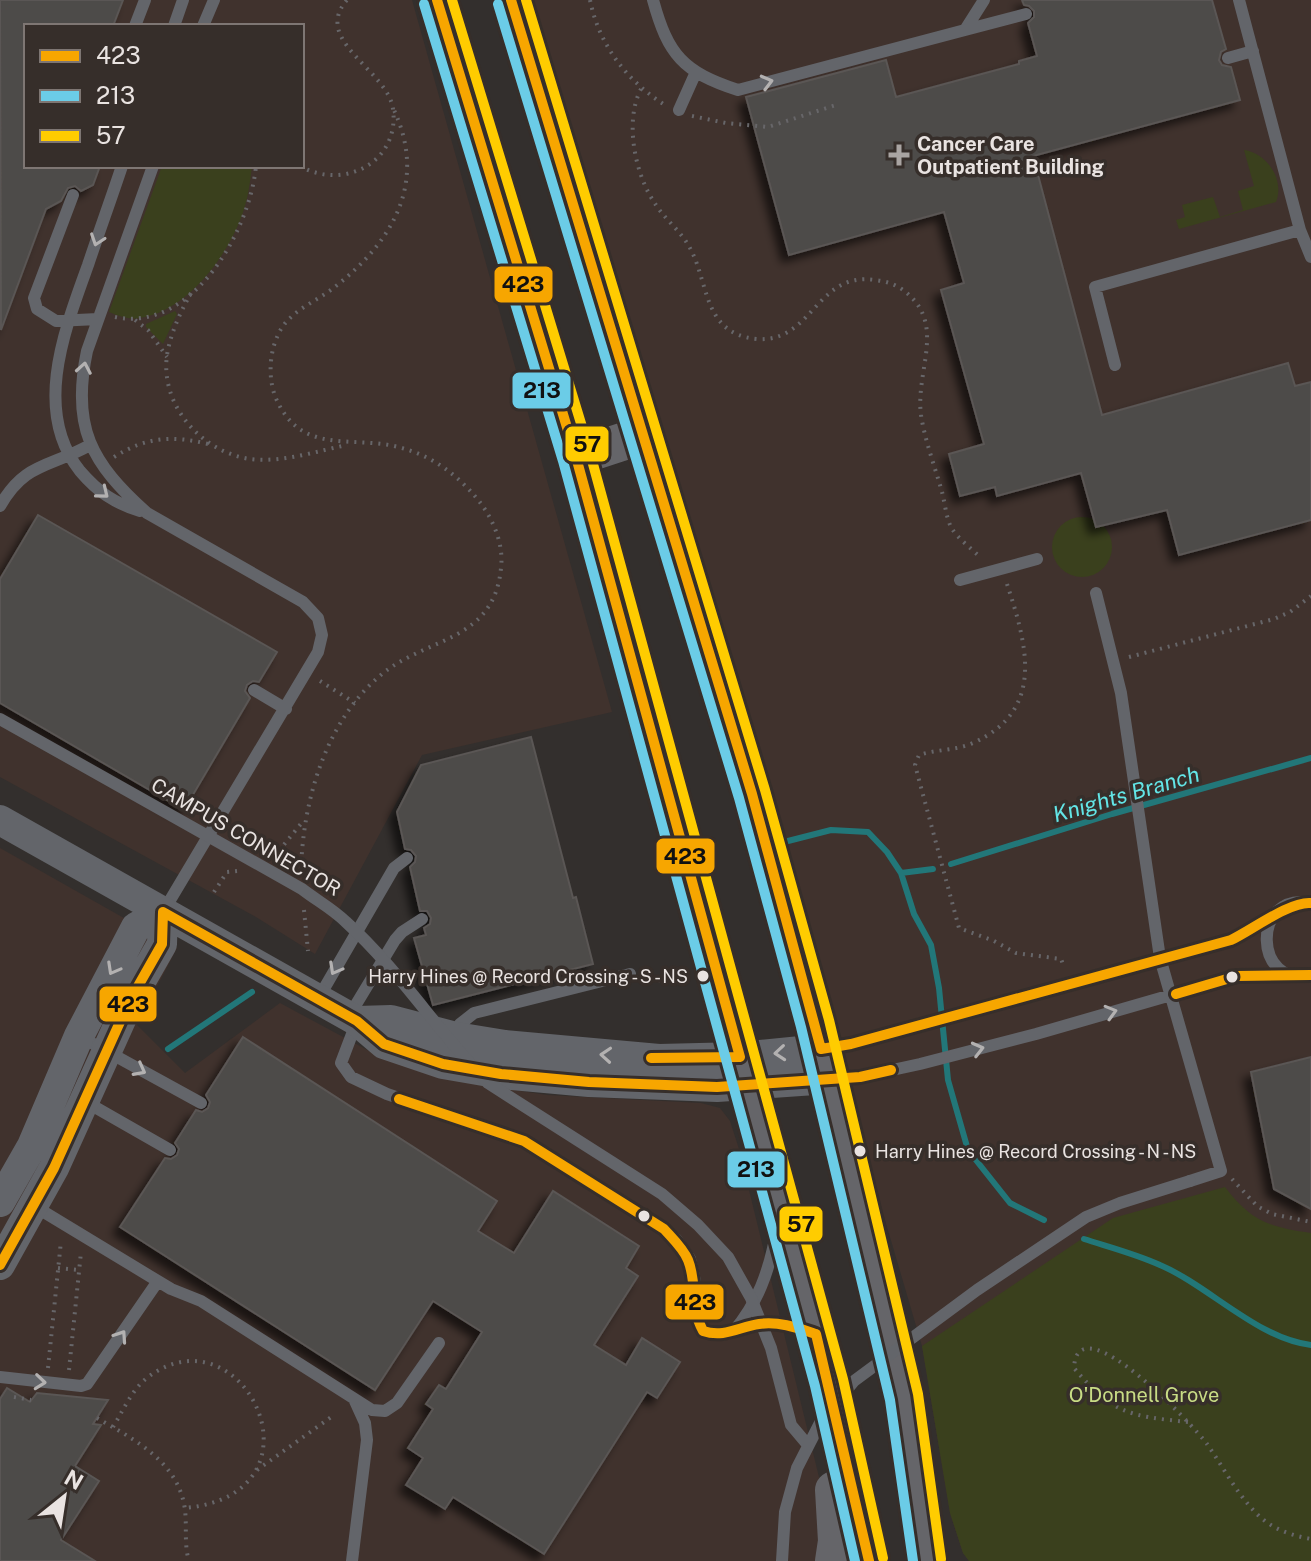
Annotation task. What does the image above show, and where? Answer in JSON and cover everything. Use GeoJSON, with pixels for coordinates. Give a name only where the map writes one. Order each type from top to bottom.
{"type":"FeatureCollection","features":[{"type":"Feature","properties":{"kind":"main road"},"geometry":{"type":"LineString","coordinates":[[437,0],[576,457],[816,1334],[869,1561]]}},
{"type":"Feature","properties":{"kind":"main road"},"geometry":{"type":"LineString","coordinates":[[511,0],[752,794],[825,1064],[904,1397],[939,1524],[953,1561]]}},
{"type":"Feature","properties":{"kind":"main road"},"geometry":{"type":"LineString","coordinates":[[576,457],[643,435]]}},
{"type":"Feature","properties":{"kind":"main road"},"geometry":{"type":"LineString","coordinates":[[829,1383],[830,1458],[837,1517],[834,1561]]}},
{"type":"Feature","properties":{"kind":"main road"},"geometry":{"type":"LineString","coordinates":[[904,1397],[927,1561]]}},
{"type":"Feature","properties":{"kind":"street"},"geometry":{"type":"LineString","coordinates":[[0,820],[353,1019],[384,1044],[443,1064],[501,1074],[653,1086],[744,1071],[825,1064]]}},
{"type":"Feature","properties":{"kind":"street"},"geometry":{"type":"LineString","coordinates":[[34,1206],[4,1196],[32,1146],[79,1036],[136,927],[163,912]]}},
{"type":"Feature","properties":{"kind":"street"},"geometry":{"type":"LineString","coordinates":[[0,1265],[34,1206],[129,1002],[162,944],[163,912]]}},
{"type":"Feature","properties":{"kind":"street"},"geometry":{"type":"LineString","coordinates":[[353,1019],[391,1020],[456,1037],[744,1071]]}},
{"type":"Feature","properties":{"kind":"lane"},"geometry":{"type":"LineString","coordinates":[[136,24],[145,0]]}},
{"type":"Feature","properties":{"kind":"lane"},"geometry":{"type":"LineString","coordinates":[[175,24],[183,0]]}},
{"type":"Feature","properties":{"kind":"lane"},"geometry":{"type":"LineString","coordinates":[[204,24],[214,0]]}},
{"type":"Feature","properties":{"kind":"lane"},"geometry":{"type":"LineString","coordinates":[[653,0],[670,47],[696,72],[738,90],[1026,14]]}},
{"type":"Feature","properties":{"kind":"lane"},"geometry":{"type":"LineString","coordinates":[[965,30],[984,0]]}},
{"type":"Feature","properties":{"kind":"lane"},"geometry":{"type":"LineString","coordinates":[[1239,0],[1300,230],[1311,257]]}},
{"type":"Feature","properties":{"kind":"lane"},"geometry":{"type":"LineString","coordinates":[[1228,58],[1253,51]]}},
{"type":"Feature","properties":{"kind":"lane"},"geometry":{"type":"LineString","coordinates":[[679,110],[696,72]]}},
{"type":"Feature","properties":{"kind":"lane"},"geometry":{"type":"LineString","coordinates":[[121,168],[68,323],[55,386],[56,411],[69,457],[101,493],[118,504],[147,513]]}},
{"type":"Feature","properties":{"kind":"lane"},"geometry":{"type":"LineString","coordinates":[[152,168],[103,317],[87,351],[81,379],[81,402],[90,445],[126,494],[147,513],[303,602],[318,618],[322,635],[318,652],[286,709],[163,912]]}},
{"type":"Feature","properties":{"kind":"lane"},"geometry":{"type":"LineString","coordinates":[[73,195],[34,298],[37,309],[56,321],[68,323],[103,317]]}},
{"type":"Feature","properties":{"kind":"lane"},"geometry":{"type":"LineString","coordinates":[[1115,365],[1095,287],[1300,230]]}},
{"type":"Feature","properties":{"kind":"lane"},"geometry":{"type":"LineString","coordinates":[[0,506],[14,484],[27,473],[69,457],[90,445]]}},
{"type":"Feature","properties":{"kind":"lane"},"geometry":{"type":"LineString","coordinates":[[960,580],[1037,559]]}},
{"type":"Feature","properties":{"kind":"lane"},"geometry":{"type":"LineString","coordinates":[[782,1561],[782,1534],[790,1489],[807,1444],[836,1400],[854,1381],[977,1290],[1086,1217],[1221,1171],[1160,958],[1121,693],[1096,593]]}},
{"type":"Feature","properties":{"kind":"lane"},"geometry":{"type":"LineString","coordinates":[[254,690],[286,709]]}},
{"type":"Feature","properties":{"kind":"lane","name":"CAMPUS CONNECTOR"},"geometry":{"type":"LineString","coordinates":[[0,719],[302,889],[343,919],[370,945],[488,1083],[662,1194],[698,1225],[728,1257],[751,1298],[771,1348],[791,1425],[807,1444]]}},
{"type":"Feature","properties":{"kind":"lane"},"geometry":{"type":"LineString","coordinates":[[318,999],[394,868],[407,858]]}},
{"type":"Feature","properties":{"kind":"lane"},"geometry":{"type":"LineString","coordinates":[[825,1064],[851,1044],[1231,940],[1269,920],[1284,907],[1303,901],[1311,903]]}},
{"type":"Feature","properties":{"kind":"lane"},"geometry":{"type":"LineString","coordinates":[[422,919],[395,940],[353,1019],[341,1063],[346,1073],[410,1104],[524,1141],[664,1229],[676,1239],[690,1259],[698,1324],[703,1331],[721,1336],[772,1323],[794,1326],[816,1334]]}},
{"type":"Feature","properties":{"kind":"lane"},"geometry":{"type":"LineString","coordinates":[[1269,920],[1264,940],[1270,958],[1283,972],[1307,976]]}},
{"type":"Feature","properties":{"kind":"lane"},"geometry":{"type":"LineString","coordinates":[[456,1037],[460,1024],[474,1013],[635,972]]}},
{"type":"Feature","properties":{"kind":"lane"},"geometry":{"type":"LineString","coordinates":[[825,1064],[860,1077],[1036,1034],[1237,976],[1307,976]]}},
{"type":"Feature","properties":{"kind":"lane"},"geometry":{"type":"LineString","coordinates":[[79,1036],[201,1103]]}},
{"type":"Feature","properties":{"kind":"lane"},"geometry":{"type":"LineString","coordinates":[[58,1087],[170,1150]]}},
{"type":"Feature","properties":{"kind":"lane"},"geometry":{"type":"LineString","coordinates":[[733,1332],[753,1305],[768,1271],[779,1198]]}},
{"type":"Feature","properties":{"kind":"lane"},"geometry":{"type":"LineString","coordinates":[[34,1206],[158,1281],[201,1301],[372,1410],[385,1411],[397,1403],[439,1343]]}},
{"type":"Feature","properties":{"kind":"lane"},"geometry":{"type":"LineString","coordinates":[[0,1377],[81,1386],[92,1378],[158,1281]]}},
{"type":"Feature","properties":{"kind":"lane"},"geometry":{"type":"LineString","coordinates":[[352,1561],[367,1440],[365,1423],[355,1401]]}},
{"type":"Feature","properties":{"kind":"path"},"geometry":{"type":"LineString","coordinates":[[300,876],[304,820],[330,741],[355,703],[380,676],[401,660],[455,637],[478,620],[494,595],[501,567],[499,538],[487,512],[463,482],[438,462],[393,446],[328,442],[306,433],[288,416],[275,396],[270,372],[273,348],[283,326],[300,309],[351,273],[376,249],[393,224],[403,196],[408,167],[402,127],[381,83],[339,33],[339,12],[347,0]]}},
{"type":"Feature","properties":{"kind":"path"},"geometry":{"type":"LineString","coordinates":[[590,0],[597,27],[617,63],[641,89],[664,105],[726,123],[768,127],[839,104]]}},
{"type":"Feature","properties":{"kind":"path"},"geometry":{"type":"LineString","coordinates":[[641,89],[634,114],[641,171],[657,207],[686,242],[711,310],[726,327],[754,339],[776,338],[796,328],[832,289],[856,280],[869,279],[893,284],[905,291],[923,312],[929,337],[921,382],[921,416],[952,528]]}},
{"type":"Feature","properties":{"kind":"path"},"geometry":{"type":"LineString","coordinates":[[304,168],[335,177],[363,169],[382,152],[388,140],[393,126],[393,108]]}},
{"type":"Feature","properties":{"kind":"path"},"geometry":{"type":"LineString","coordinates":[[256,168],[252,195],[236,235],[225,254],[191,293],[172,331],[167,357],[169,388],[177,409],[198,435],[223,452],[251,459],[280,458],[352,444]]}},
{"type":"Feature","properties":{"kind":"path"},"geometry":{"type":"LineString","coordinates":[[103,317],[135,320],[152,317],[191,293]]}},
{"type":"Feature","properties":{"kind":"path"},"geometry":{"type":"LineString","coordinates":[[135,320],[148,330],[167,357]]}},
{"type":"Feature","properties":{"kind":"path"},"geometry":{"type":"LineString","coordinates":[[108,460],[132,446],[156,439],[185,438],[210,445]]}},
{"type":"Feature","properties":{"kind":"path"},"geometry":{"type":"LineString","coordinates":[[1007,584],[1027,662],[1025,686],[1013,712],[995,730],[961,747],[925,753],[916,759],[915,765],[959,928],[1016,953],[1061,959],[1064,967]]}},
{"type":"Feature","properties":{"kind":"path"},"geometry":{"type":"LineString","coordinates":[[1115,661],[1274,619],[1290,612],[1311,596]]}},
{"type":"Feature","properties":{"kind":"path"},"geometry":{"type":"LineString","coordinates":[[306,673],[355,703]]}},
{"type":"Feature","properties":{"kind":"path"},"geometry":{"type":"LineString","coordinates":[[303,900],[308,951]]}},
{"type":"Feature","properties":{"kind":"path"},"geometry":{"type":"LineString","coordinates":[[635,972],[673,984],[694,981]]}},
{"type":"Feature","properties":{"kind":"path"},"geometry":{"type":"LineString","coordinates":[[1221,1171],[1235,1180],[1264,1210],[1285,1218],[1311,1222]]}},
{"type":"Feature","properties":{"kind":"path"},"geometry":{"type":"LineString","coordinates":[[47,1382],[62,1239]]}},
{"type":"Feature","properties":{"kind":"path"},"geometry":{"type":"LineString","coordinates":[[67,1385],[81,1252]]}},
{"type":"Feature","properties":{"kind":"path"},"geometry":{"type":"LineString","coordinates":[[58,1268],[79,1270]]}},
{"type":"Feature","properties":{"kind":"path"},"geometry":{"type":"LineString","coordinates":[[1188,1422],[1129,1414],[1107,1403],[1074,1368],[1075,1357],[1083,1349],[1100,1349],[1118,1360],[1174,1406],[1207,1443],[1238,1492],[1259,1516],[1287,1535],[1311,1539]]}},
{"type":"Feature","properties":{"kind":"path"},"geometry":{"type":"LineString","coordinates":[[113,1427],[139,1385],[158,1371],[193,1362],[216,1367],[242,1383],[259,1408],[264,1437],[255,1471]]}},
{"type":"Feature","properties":{"kind":"path"},"geometry":{"type":"LineString","coordinates":[[185,1508],[220,1502],[236,1493],[255,1471],[334,1415]]}},
{"type":"Feature","properties":{"kind":"path"},"geometry":{"type":"LineString","coordinates":[[97,1418],[153,1453],[166,1466],[179,1487],[185,1508],[189,1561]]}},
{"type":"Feature","properties":{"kind":"shaded area"},"geometry":{"type":"Polygon","coordinates":[[[0,0],[412,0],[612,712],[422,755],[315,954],[256,917],[0,777],[0,0]]]}},
{"type":"Feature","properties":{"kind":"shaded area"},"geometry":{"type":"Polygon","coordinates":[[[527,0],[1311,0],[1311,1561],[969,1561],[963,1553],[950,1513],[922,1346],[527,0]]]}},
{"type":"Feature","properties":{"kind":"shaded area"},"geometry":{"type":"Polygon","coordinates":[[[0,848],[177,948],[137,1025],[185,1073],[280,1003],[371,1052],[464,1082],[547,1095],[701,1103],[720,1108],[730,1121],[739,1149],[827,1510],[822,1561],[0,1561],[0,848]]]}},
{"type":"Feature","properties":{"kind":"green space"},"geometry":{"type":"Polygon","coordinates":[[[1244,150],[1260,156],[1272,169],[1278,185],[1276,202],[1179,229],[1176,220],[1185,217],[1182,205],[1213,197],[1220,217],[1243,210],[1238,191],[1254,186],[1244,150]]]}},
{"type":"Feature","properties":{"kind":"green space"},"geometry":{"type":"Polygon","coordinates":[[[161,168],[252,168],[242,215],[226,248],[203,280],[174,305],[157,313],[132,318],[109,312],[161,168]]]}},
{"type":"Feature","properties":{"kind":"green space"},"geometry":{"type":"Polygon","coordinates":[[[175,311],[177,314],[163,344],[146,324],[175,311]]]}},
{"type":"Feature","properties":{"kind":"green space"},"geometry":{"type":"Polygon","coordinates":[[[1082,517],[1103,526],[1112,547],[1103,568],[1082,577],[1061,568],[1052,547],[1061,526],[1082,517]]]}},
{"type":"Feature","properties":{"kind":"green space","name":"O'Donnell Grove"},"geometry":{"type":"Polygon","coordinates":[[[1225,1187],[1244,1208],[1262,1220],[1311,1233],[1311,1561],[969,1561],[963,1553],[950,1513],[922,1346],[1113,1218],[1225,1187]]]}},
{"type":"Feature","properties":{"kind":"building"},"geometry":{"type":"Polygon","coordinates":[[[0,0],[123,0],[114,24],[24,24],[24,168],[99,168],[93,185],[81,191],[75,186],[68,188],[61,201],[46,209],[1,330],[0,0]]]}},
{"type":"Feature","properties":{"kind":"building"},"geometry":{"type":"Polygon","coordinates":[[[1022,0],[1212,0],[1226,49],[1221,52],[1219,60],[1222,65],[1231,67],[1240,100],[1033,156],[1102,415],[1288,363],[1295,386],[1311,382],[1311,520],[1179,555],[1167,510],[1096,527],[1081,473],[997,496],[995,487],[960,496],[949,454],[984,444],[941,290],[964,283],[944,212],[789,255],[746,97],[886,60],[896,97],[1019,64],[1019,61],[1037,56],[1028,23],[1034,17],[1034,11],[1022,0]]]}},
{"type":"Feature","properties":{"kind":"building"},"geometry":{"type":"Polygon","coordinates":[[[38,515],[277,652],[259,682],[253,681],[247,685],[245,691],[250,698],[184,810],[0,703],[0,579],[38,515]]]}},
{"type":"Feature","properties":{"kind":"building"},"geometry":{"type":"Polygon","coordinates":[[[531,737],[593,964],[433,1005],[414,938],[426,935],[424,928],[430,924],[431,918],[427,911],[420,911],[410,867],[416,856],[405,849],[397,812],[421,765],[531,737]]]}},
{"type":"Feature","properties":{"kind":"building"},"geometry":{"type":"Polygon","coordinates":[[[243,1037],[497,1201],[478,1231],[514,1253],[553,1191],[639,1246],[626,1268],[638,1276],[594,1345],[626,1365],[642,1338],[680,1362],[657,1398],[647,1392],[544,1554],[453,1497],[445,1509],[406,1485],[423,1458],[408,1448],[433,1409],[426,1404],[439,1385],[446,1389],[482,1332],[433,1301],[375,1390],[120,1227],[165,1158],[171,1159],[177,1155],[179,1149],[175,1143],[196,1110],[202,1112],[208,1108],[210,1102],[206,1095],[243,1037]]]}},
{"type":"Feature","properties":{"kind":"building"},"geometry":{"type":"Polygon","coordinates":[[[1311,1057],[1311,1209],[1274,1189],[1251,1072],[1311,1057]]]}},
{"type":"Feature","properties":{"kind":"building"},"geometry":{"type":"Polygon","coordinates":[[[7,1388],[30,1402],[37,1393],[108,1400],[93,1424],[101,1425],[75,1466],[99,1481],[61,1540],[95,1561],[0,1561],[0,1399],[7,1388]]]}},
{"type":"Feature","properties":{"kind":"waterway","name":"Knights Branch"},"geometry":{"type":"LineString","coordinates":[[951,864],[1112,814],[1311,758]]}},
{"type":"Feature","properties":{"kind":"waterway","name":"Knights Branch"},"geometry":{"type":"LineString","coordinates":[[788,841],[831,830],[868,832],[901,873],[933,869]]}},
{"type":"Feature","properties":{"kind":"waterway"},"geometry":{"type":"LineString","coordinates":[[901,873],[914,914],[931,945],[939,988],[948,1080],[968,1150],[1010,1203],[1044,1220]]}},
{"type":"Feature","properties":{"kind":"waterway","name":"Knights Branch"},"geometry":{"type":"LineString","coordinates":[[168,1049],[252,992]]}},
{"type":"Feature","properties":{"kind":"waterway"},"geometry":{"type":"LineString","coordinates":[[1084,1239],[1160,1265],[1253,1323],[1291,1341],[1311,1345]]}},
{"type":"Feature","properties":{"kind":"transit line","name":"423"},"geometry":{"type":"LineString","coordinates":[[437,0],[576,457],[740,1057],[651,1058]]}},
{"type":"Feature","properties":{"kind":"transit line","name":"57"},"geometry":{"type":"LineString","coordinates":[[452,0],[590,453],[843,1379],[883,1558]]}},
{"type":"Feature","properties":{"kind":"transit line","name":"423"},"geometry":{"type":"LineString","coordinates":[[511,0],[752,794],[821,1049],[851,1044],[1231,940],[1282,911],[1311,903]]}},
{"type":"Feature","properties":{"kind":"transit line","name":"57"},"geometry":{"type":"LineString","coordinates":[[526,0],[765,790],[829,1020],[918,1394],[941,1559]]}},
{"type":"Feature","properties":{"kind":"transit line","name":"213"},"geometry":{"type":"LineString","coordinates":[[424,4],[563,461],[815,1386],[855,1561]]}},
{"type":"Feature","properties":{"kind":"transit line","name":"213"},"geometry":{"type":"LineString","coordinates":[[498,4],[739,798],[801,1027],[890,1400],[913,1561]]}},
{"type":"Feature","properties":{"kind":"transit line","name":"423"},"geometry":{"type":"LineString","coordinates":[[0,1265],[54,1168],[129,1002],[162,944],[163,912],[357,1021],[384,1044],[443,1064],[501,1074],[589,1082],[717,1087],[860,1077],[891,1070]]}},
{"type":"Feature","properties":{"kind":"transit line","name":"423"},"geometry":{"type":"LineString","coordinates":[[1176,994],[1237,976],[1311,975]]}},
{"type":"Feature","properties":{"kind":"transit line","name":"423"},"geometry":{"type":"LineString","coordinates":[[399,1099],[524,1141],[664,1229],[688,1260],[696,1312],[703,1331],[725,1333],[774,1323],[816,1334],[869,1561]]}},
{"type":"Feature","properties":{"kind":"place","name":"Cancer Care Outpatient Building"},"geometry":{"type":"Point","coordinates":[899,155]}},
{"type":"Feature","properties":{"kind":"place","name":"Harry Hines @ Record Crossing - S - NS"},"geometry":{"type":"Point","coordinates":[703,976]}},
{"type":"Feature","properties":{"kind":"place","name":"Harry Hines @ Record Crossing - N - NS"},"geometry":{"type":"Point","coordinates":[860,1151]}}]}
